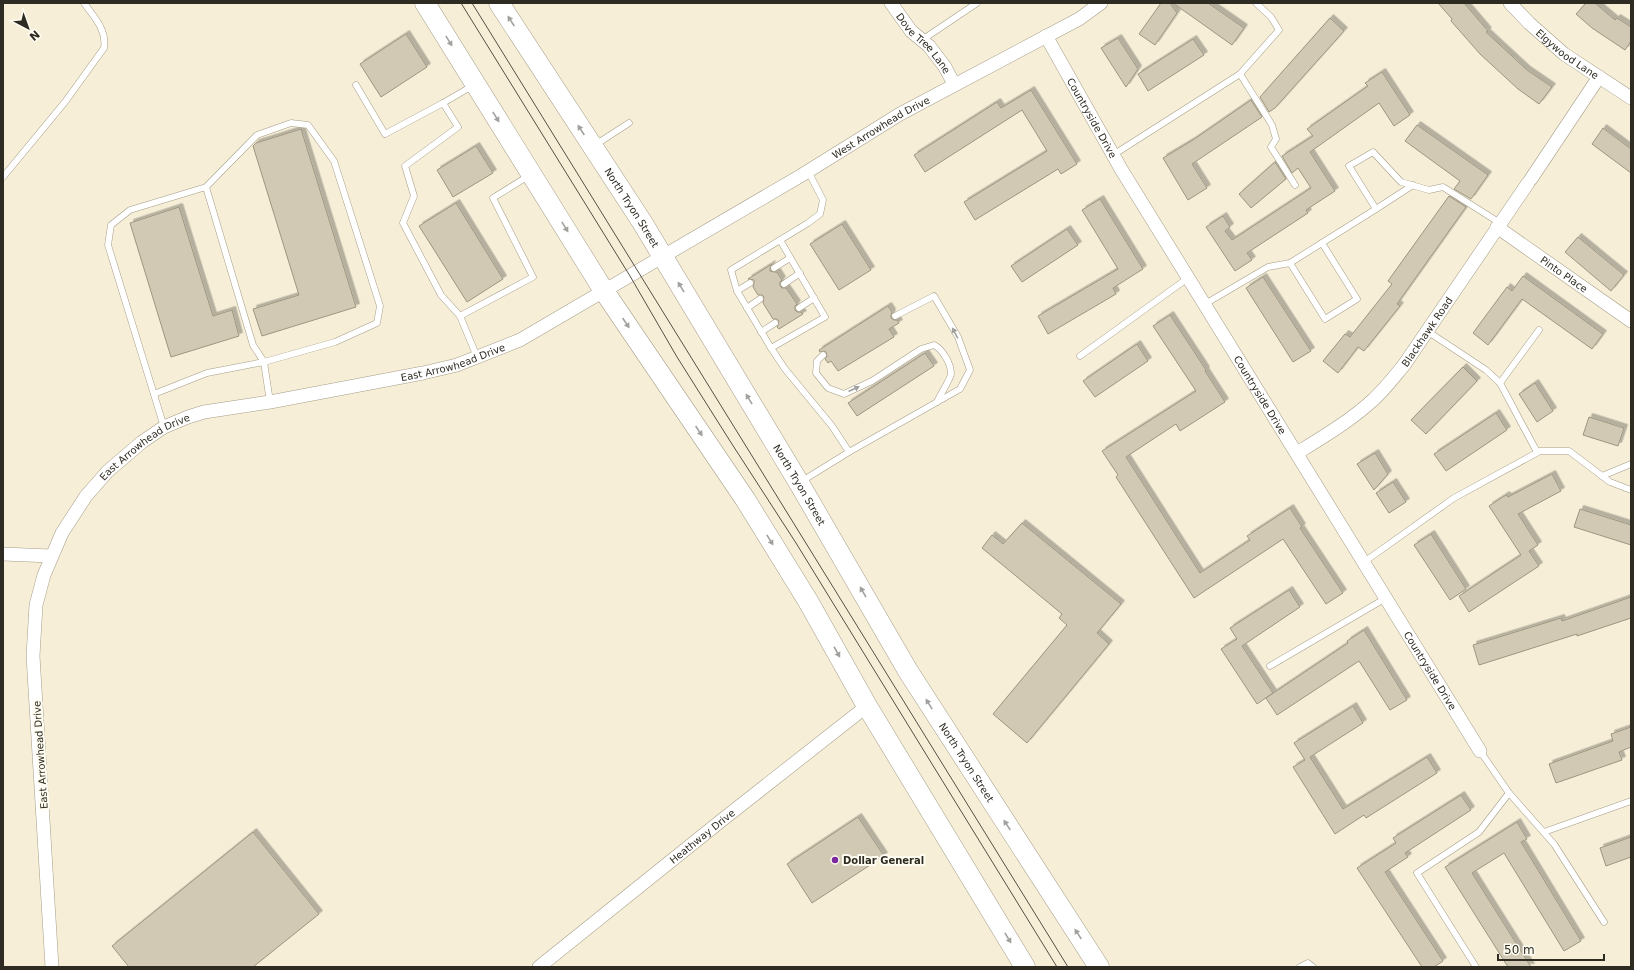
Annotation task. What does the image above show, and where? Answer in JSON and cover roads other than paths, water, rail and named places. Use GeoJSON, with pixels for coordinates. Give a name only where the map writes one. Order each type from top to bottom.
{"type":"FeatureCollection","features":[{"type":"Feature","properties":{"kind":"main road"},"geometry":{"type":"LineString","coordinates":[[425,3],[604,291],[749,505],[808,601],[867,706],[1025,967]]}},
{"type":"Feature","properties":{"kind":"main road","name":"North Tryon Street"},"geometry":{"type":"LineString","coordinates":[[499,3],[663,257],[799,483],[908,671],[1099,967]]}},
{"type":"Feature","properties":{"kind":"street","name":"Dove Tree Lane"},"geometry":{"type":"LineString","coordinates":[[891,3],[911,31],[929,46],[945,67],[954,84]]}},
{"type":"Feature","properties":{"kind":"street","name":"West Arrowhead Drive"},"geometry":{"type":"LineString","coordinates":[[663,257],[808,171],[900,114],[1079,19],[1101,3]]}},
{"type":"Feature","properties":{"kind":"street","name":"Elgywood Lane"},"geometry":{"type":"LineString","coordinates":[[1510,3],[1529,23],[1564,54],[1631,98]]}},
{"type":"Feature","properties":{"kind":"street","name":"Countryside Drive"},"geometry":{"type":"LineString","coordinates":[[1046,36],[1113,155],[1480,751]]}},
{"type":"Feature","properties":{"kind":"street","name":"Blackhawk Road"},"geometry":{"type":"LineString","coordinates":[[1297,454],[1340,426],[1374,399],[1404,365],[1599,77]]}},
{"type":"Feature","properties":{"kind":"street","name":"Pinto Place"},"geometry":{"type":"LineString","coordinates":[[1498,225],[1631,322]]}},
{"type":"Feature","properties":{"kind":"street","name":"East Arrowhead Drive"},"geometry":{"type":"LineString","coordinates":[[52,967],[33,656],[36,605],[51,556],[62,533],[90,491],[120,459],[164,428],[188,417],[204,412],[270,402],[423,373],[457,365],[520,340],[663,257]]}},
{"type":"Feature","properties":{"kind":"street"},"geometry":{"type":"LineString","coordinates":[[3,554],[51,556]]}},
{"type":"Feature","properties":{"kind":"street","name":"Heathway Drive"},"geometry":{"type":"LineString","coordinates":[[538,967],[867,706]]}},
{"type":"Feature","properties":{"kind":"lane"},"geometry":{"type":"LineString","coordinates":[[3,177],[65,102],[104,48],[105,41],[102,29],[84,3]]}},
{"type":"Feature","properties":{"kind":"lane"},"geometry":{"type":"LineString","coordinates":[[922,40],[978,3]]}},
{"type":"Feature","properties":{"kind":"lane"},"geometry":{"type":"LineString","coordinates":[[1113,155],[1240,74],[1278,30],[1271,17],[1256,3]]}},
{"type":"Feature","properties":{"kind":"lane"},"geometry":{"type":"LineString","coordinates":[[1240,74],[1272,125],[1276,139],[1271,147],[1295,185]]}},
{"type":"Feature","properties":{"kind":"lane"},"geometry":{"type":"LineString","coordinates":[[356,85],[385,134],[475,84]]}},
{"type":"Feature","properties":{"kind":"lane"},"geometry":{"type":"LineString","coordinates":[[443,103],[458,128],[405,166],[414,196],[403,222],[441,295],[460,316],[477,357]]}},
{"type":"Feature","properties":{"kind":"lane"},"geometry":{"type":"LineString","coordinates":[[154,394],[207,373],[264,362],[335,342],[377,323],[380,306],[334,161],[308,125],[291,123],[257,135],[206,187],[130,210],[111,226],[108,245],[164,428]]}},
{"type":"Feature","properties":{"kind":"lane"},"geometry":{"type":"LineString","coordinates":[[592,147],[629,124]]}},
{"type":"Feature","properties":{"kind":"lane"},"geometry":{"type":"LineString","coordinates":[[1376,209],[1349,166],[1373,152],[1402,182],[1429,190],[1443,187],[1498,225]]}},
{"type":"Feature","properties":{"kind":"lane"},"geometry":{"type":"LineString","coordinates":[[808,171],[823,200],[820,214],[808,224],[731,270],[737,291],[771,348],[785,369],[832,426],[849,452]]}},
{"type":"Feature","properties":{"kind":"lane"},"geometry":{"type":"LineString","coordinates":[[460,316],[533,277],[493,198],[532,174]]}},
{"type":"Feature","properties":{"kind":"lane"},"geometry":{"type":"LineString","coordinates":[[1205,304],[1268,267],[1290,263],[1413,185]]}},
{"type":"Feature","properties":{"kind":"lane"},"geometry":{"type":"LineString","coordinates":[[206,187],[253,345],[264,362],[270,402]]}},
{"type":"Feature","properties":{"kind":"lane"},"geometry":{"type":"LineString","coordinates":[[771,348],[825,316],[780,240]]}},
{"type":"Feature","properties":{"kind":"lane"},"geometry":{"type":"LineString","coordinates":[[1290,263],[1325,319],[1357,299],[1322,243]]}},
{"type":"Feature","properties":{"kind":"lane"},"geometry":{"type":"LineString","coordinates":[[774,268],[790,258]]}},
{"type":"Feature","properties":{"kind":"lane"},"geometry":{"type":"LineString","coordinates":[[784,284],[800,274]]}},
{"type":"Feature","properties":{"kind":"lane"},"geometry":{"type":"LineString","coordinates":[[1080,356],[1188,278]]}},
{"type":"Feature","properties":{"kind":"lane"},"geometry":{"type":"LineString","coordinates":[[737,291],[750,283]]}},
{"type":"Feature","properties":{"kind":"lane"},"geometry":{"type":"LineString","coordinates":[[799,483],[849,452],[960,389],[970,370],[958,337],[934,296],[895,316]]}},
{"type":"Feature","properties":{"kind":"lane"},"geometry":{"type":"LineString","coordinates":[[799,308],[814,298]]}},
{"type":"Feature","properties":{"kind":"lane"},"geometry":{"type":"LineString","coordinates":[[747,308],[760,299]]}},
{"type":"Feature","properties":{"kind":"lane"},"geometry":{"type":"LineString","coordinates":[[761,332],[775,323]]}},
{"type":"Feature","properties":{"kind":"lane"},"geometry":{"type":"LineString","coordinates":[[1500,384],[1539,330]]}},
{"type":"Feature","properties":{"kind":"lane"},"geometry":{"type":"LineString","coordinates":[[1427,331],[1486,370],[1500,384],[1537,452]]}},
{"type":"Feature","properties":{"kind":"lane"},"geometry":{"type":"LineString","coordinates":[[823,355],[817,361],[816,373],[828,388],[844,394],[872,381],[921,349],[934,345],[941,349],[951,374],[937,402]]}},
{"type":"Feature","properties":{"kind":"lane"},"geometry":{"type":"LineString","coordinates":[[1364,562],[1454,498],[1540,450],[1569,451],[1610,482],[1631,490]]}},
{"type":"Feature","properties":{"kind":"lane"},"geometry":{"type":"LineString","coordinates":[[1602,476],[1631,464]]}},
{"type":"Feature","properties":{"kind":"lane"},"geometry":{"type":"LineString","coordinates":[[1270,666],[1386,598]]}},
{"type":"Feature","properties":{"kind":"lane"},"geometry":{"type":"LineString","coordinates":[[1480,751],[1509,793],[1554,844],[1604,922]]}},
{"type":"Feature","properties":{"kind":"lane"},"geometry":{"type":"LineString","coordinates":[[1476,967],[1417,873],[1480,832],[1509,793]]}},
{"type":"Feature","properties":{"kind":"lane"},"geometry":{"type":"LineString","coordinates":[[1544,832],[1631,800]]}},
{"type":"Feature","properties":{"kind":"lane"},"geometry":{"type":"LineString","coordinates":[[1300,967],[1308,963],[1313,967]]}},
{"type":"Feature","properties":{"kind":"tram line"},"geometry":{"type":"LineString","coordinates":[[461,3],[630,276],[677,357],[796,543],[1057,967]]}},
{"type":"Feature","properties":{"kind":"tram line"},"geometry":{"type":"LineString","coordinates":[[472,3],[1068,967]]}},
{"type":"Feature","properties":{"kind":"place","name":"Dollar General"},"geometry":{"type":"Point","coordinates":[835,860]}}]}
